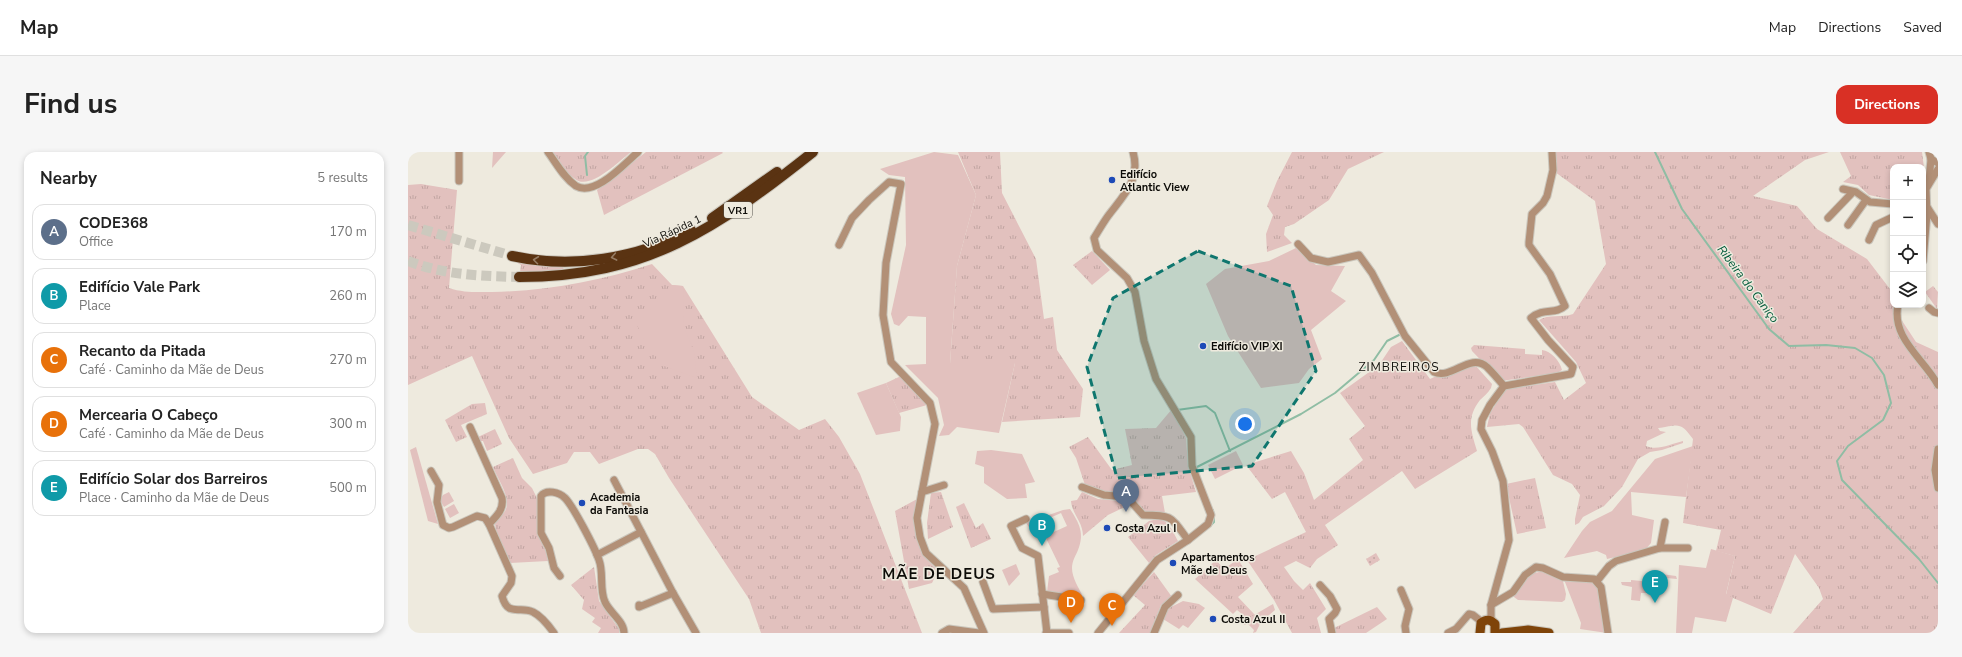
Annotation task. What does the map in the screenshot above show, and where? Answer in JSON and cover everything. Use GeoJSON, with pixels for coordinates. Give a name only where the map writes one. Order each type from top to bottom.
{"type":"FeatureCollection","features":[{"type":"Feature","properties":{"kind":"highway","name":"Via Rápida 1"},"geometry":{"type":"LineString","coordinates":[[519,276],[567,275],[611,268],[653,250],[710,219],[758,186],[802,152]]}},
{"type":"Feature","properties":{"kind":"highway","name":"Via Rápida 1"},"geometry":{"type":"LineString","coordinates":[[512,256],[561,262],[608,258],[653,250],[692,237],[733,213],[814,152]]}},
{"type":"Feature","properties":{"kind":"main road"},"geometry":{"type":"LineString","coordinates":[[1490,629],[1528,630],[1549,633]]}},
{"type":"Feature","properties":{"kind":"street"},"geometry":{"type":"LineString","coordinates":[[459,152],[459,181]]}},
{"type":"Feature","properties":{"kind":"street"},"geometry":{"type":"LineString","coordinates":[[548,152],[564,175],[576,186],[592,188],[604,181],[638,152]]}},
{"type":"Feature","properties":{"kind":"street"},"geometry":{"type":"LineString","coordinates":[[1098,633],[1157,560],[1188,540],[1208,524],[1211,515],[1192,466],[1191,437],[1156,379],[1144,341],[1134,292],[1127,278],[1097,250],[1094,238],[1120,202],[1132,182],[1136,169],[1133,152]]}},
{"type":"Feature","properties":{"kind":"street"},"geometry":{"type":"LineString","coordinates":[[1490,629],[1491,605],[1509,540],[1503,481],[1481,429],[1482,420],[1490,405],[1504,386],[1571,374],[1573,367],[1548,340],[1531,318],[1538,312],[1561,310],[1565,306],[1550,274],[1528,242],[1532,214],[1544,203],[1547,196],[1553,170],[1552,152]]}},
{"type":"Feature","properties":{"kind":"street"},"geometry":{"type":"LineString","coordinates":[[1930,156],[1938,163]]}},
{"type":"Feature","properties":{"kind":"street"},"geometry":{"type":"LineString","coordinates":[[1929,181],[1930,156]]}},
{"type":"Feature","properties":{"kind":"street"},"geometry":{"type":"LineString","coordinates":[[1925,200],[1926,189],[1929,181],[1938,169]]}},
{"type":"Feature","properties":{"kind":"street"},"geometry":{"type":"LineString","coordinates":[[840,245],[852,218],[869,200],[889,182],[901,184],[886,263],[883,315],[890,362],[930,403],[935,424],[917,518],[920,537],[926,553],[964,588],[984,633]]}},
{"type":"Feature","properties":{"kind":"street"},"geometry":{"type":"LineString","coordinates":[[1843,189],[1856,192],[1866,200],[1874,203],[1890,204]]}},
{"type":"Feature","properties":{"kind":"street"},"geometry":{"type":"LineString","coordinates":[[1828,218],[1852,194],[1852,192]]}},
{"type":"Feature","properties":{"kind":"street"},"geometry":{"type":"LineString","coordinates":[[1848,224],[1866,200]]}},
{"type":"Feature","properties":{"kind":"street"},"geometry":{"type":"LineString","coordinates":[[1926,208],[1938,224]]}},
{"type":"Feature","properties":{"kind":"street"},"geometry":{"type":"LineString","coordinates":[[1869,240],[1876,225],[1890,218]]}},
{"type":"Feature","properties":{"kind":"street"},"geometry":{"type":"LineString","coordinates":[[1298,244],[1311,258],[1328,262],[1359,255],[1372,273],[1405,336],[1434,372],[1446,374],[1468,363],[1477,364],[1486,366],[1504,386]]}},
{"type":"Feature","properties":{"kind":"street"},"geometry":{"type":"LineString","coordinates":[[1898,308],[1897,318],[1901,334],[1938,385]]}},
{"type":"Feature","properties":{"kind":"street"},"geometry":{"type":"LineString","coordinates":[[1929,308],[1938,313]]}},
{"type":"Feature","properties":{"kind":"street"},"geometry":{"type":"LineString","coordinates":[[470,427],[503,503],[498,514],[489,524]]}},
{"type":"Feature","properties":{"kind":"street"},"geometry":{"type":"LineString","coordinates":[[1938,449],[1936,470],[1938,488]]}},
{"type":"Feature","properties":{"kind":"street"},"geometry":{"type":"LineString","coordinates":[[431,471],[439,485],[436,502],[443,524],[449,528],[481,516],[489,524],[512,576],[511,583],[502,596],[506,605],[512,610],[533,612],[554,633]]}},
{"type":"Feature","properties":{"kind":"street"},"geometry":{"type":"LineString","coordinates":[[614,480],[673,593],[696,633]]}},
{"type":"Feature","properties":{"kind":"street"},"geometry":{"type":"LineString","coordinates":[[922,492],[944,485]]}},
{"type":"Feature","properties":{"kind":"street"},"geometry":{"type":"LineString","coordinates":[[1082,487],[1104,495],[1127,497],[1143,515],[1165,515],[1174,522],[1188,540]]}},
{"type":"Feature","properties":{"kind":"street"},"geometry":{"type":"LineString","coordinates":[[560,576],[554,568],[549,548],[541,533],[540,500],[543,493],[556,493],[566,499],[600,561],[605,602],[623,627],[624,633]]}},
{"type":"Feature","properties":{"kind":"street"},"geometry":{"type":"LineString","coordinates":[[1026,519],[1011,526],[1022,548],[1038,556],[1047,633],[1069,633]]}},
{"type":"Feature","properties":{"kind":"street"},"geometry":{"type":"LineString","coordinates":[[1660,548],[1665,522]]}},
{"type":"Feature","properties":{"kind":"street"},"geometry":{"type":"LineString","coordinates":[[597,555],[641,532]]}},
{"type":"Feature","properties":{"kind":"street"},"geometry":{"type":"LineString","coordinates":[[1597,581],[1609,566],[1616,561],[1660,548],[1688,548]]}},
{"type":"Feature","properties":{"kind":"street"},"geometry":{"type":"LineString","coordinates":[[1491,605],[1513,592],[1525,575],[1536,567],[1543,568],[1563,577],[1594,579],[1601,587],[1608,633]]}},
{"type":"Feature","properties":{"kind":"street"},"geometry":{"type":"LineString","coordinates":[[983,582],[994,608],[1044,606]]}},
{"type":"Feature","properties":{"kind":"street"},"geometry":{"type":"LineString","coordinates":[[1320,585],[1330,596],[1337,609],[1329,620],[1332,633]]}},
{"type":"Feature","properties":{"kind":"street"},"geometry":{"type":"LineString","coordinates":[[1401,590],[1409,609],[1405,626],[1406,633]]}},
{"type":"Feature","properties":{"kind":"street"},"geometry":{"type":"LineString","coordinates":[[639,605],[639,607],[673,593]]}},
{"type":"Feature","properties":{"kind":"street"},"geometry":{"type":"LineString","coordinates":[[1042,594],[1081,600]]}},
{"type":"Feature","properties":{"kind":"street"},"geometry":{"type":"LineString","coordinates":[[1154,633],[1165,606],[1178,595]]}},
{"type":"Feature","properties":{"kind":"street"},"geometry":{"type":"LineString","coordinates":[[1448,633],[1456,629],[1469,614],[1473,615],[1490,629]]}},
{"type":"Feature","properties":{"kind":"street"},"geometry":{"type":"LineString","coordinates":[[942,633],[949,629],[979,633]]}},
{"type":"Feature","properties":{"kind":"highlighted area"},"geometry":{"type":"Polygon","coordinates":[[[1198,251],[1291,286],[1316,371],[1252,466],[1117,478],[1087,367],[1113,298],[1198,251]]]}},
{"type":"Feature","properties":{"kind":"green space"},"geometry":{"type":"Polygon","coordinates":[[[493,152],[506,152],[492,168],[493,152]]]}},
{"type":"Feature","properties":{"kind":"green space"},"geometry":{"type":"Polygon","coordinates":[[[553,152],[631,152],[612,168],[596,178],[581,182],[569,174],[553,152]]]}},
{"type":"Feature","properties":{"kind":"green space"},"geometry":{"type":"Polygon","coordinates":[[[646,152],[723,153],[604,215],[597,190],[646,152]]]}},
{"type":"Feature","properties":{"kind":"green space"},"geometry":{"type":"Polygon","coordinates":[[[934,152],[958,155],[976,195],[957,266],[950,363],[1015,363],[999,433],[957,427],[949,435],[939,436],[944,425],[938,398],[905,365],[926,364],[926,317],[908,316],[899,326],[894,324],[891,314],[906,245],[905,177],[889,175],[880,169],[934,152]]]}},
{"type":"Feature","properties":{"kind":"green space"},"geometry":{"type":"Polygon","coordinates":[[[958,152],[1000,152],[1002,193],[1036,259],[1044,319],[1053,317],[1057,350],[1083,389],[1080,417],[1002,422],[1015,363],[950,364],[957,266],[976,195],[958,152]]]}},
{"type":"Feature","properties":{"kind":"green space"},"geometry":{"type":"Polygon","coordinates":[[[1292,152],[1384,152],[1348,169],[1329,200],[1294,224],[1285,227],[1284,235],[1292,243],[1267,252],[1266,234],[1273,215],[1267,206],[1277,181],[1292,152]]]}},
{"type":"Feature","properties":{"kind":"green space"},"geometry":{"type":"Polygon","coordinates":[[[1552,152],[1829,152],[1805,160],[1753,196],[1797,206],[1817,229],[1867,259],[1890,289],[1890,308],[1898,308],[1897,313],[1916,342],[1938,352],[1938,633],[1793,633],[1823,599],[1819,588],[1795,554],[1771,614],[1726,595],[1735,556],[1716,551],[1721,530],[1683,523],[1693,439],[1682,427],[1675,425],[1658,428],[1660,431],[1666,432],[1647,441],[1646,446],[1655,448],[1683,441],[1683,443],[1662,450],[1650,452],[1638,459],[1622,487],[1604,506],[1583,517],[1579,523],[1575,525],[1580,495],[1572,484],[1553,475],[1523,427],[1519,424],[1487,427],[1490,413],[1506,389],[1555,382],[1564,400],[1586,383],[1576,362],[1539,320],[1547,317],[1573,314],[1606,264],[1595,201],[1555,172],[1552,152]]]}},
{"type":"Feature","properties":{"kind":"green space"},"geometry":{"type":"Polygon","coordinates":[[[1840,152],[1922,152],[1924,164],[1890,164],[1890,199],[1869,195],[1858,185],[1843,182],[1851,176],[1840,152]]]}},
{"type":"Feature","properties":{"kind":"green space"},"geometry":{"type":"Polygon","coordinates":[[[421,184],[457,190],[449,288],[460,291],[476,292],[533,290],[593,280],[652,264],[672,285],[683,286],[752,397],[799,430],[825,419],[839,437],[860,474],[922,633],[761,633],[749,599],[669,478],[655,454],[648,449],[638,449],[599,464],[590,452],[574,452],[567,463],[533,474],[509,438],[472,356],[408,385],[408,185],[421,184]]]}},
{"type":"Feature","properties":{"kind":"green space"},"geometry":{"type":"Polygon","coordinates":[[[1296,248],[1316,265],[1345,266],[1331,291],[1346,301],[1311,330],[1322,359],[1309,369],[1299,383],[1261,388],[1228,336],[1206,284],[1225,269],[1269,261],[1296,248]]]}},
{"type":"Feature","properties":{"kind":"green space"},"geometry":{"type":"Polygon","coordinates":[[[1092,251],[1110,270],[1092,285],[1073,265],[1092,251]]]}},
{"type":"Feature","properties":{"kind":"green space"},"geometry":{"type":"Polygon","coordinates":[[[513,260],[563,266],[564,271],[520,272],[521,265],[513,260]]]}},
{"type":"Feature","properties":{"kind":"green space"},"geometry":{"type":"Polygon","coordinates":[[[672,285],[683,286],[684,327],[694,352],[697,378],[664,366],[646,344],[637,325],[672,285]]]}},
{"type":"Feature","properties":{"kind":"green space"},"geometry":{"type":"Polygon","coordinates":[[[1933,286],[1938,292],[1937,309],[1926,293],[1926,291],[1933,286]]]}},
{"type":"Feature","properties":{"kind":"green space"},"geometry":{"type":"Polygon","coordinates":[[[1402,341],[1430,379],[1462,364],[1475,365],[1492,384],[1490,390],[1480,400],[1471,419],[1473,437],[1477,451],[1415,489],[1402,471],[1325,525],[1338,545],[1317,559],[1310,568],[1296,561],[1284,567],[1294,581],[1303,590],[1310,583],[1326,609],[1317,618],[1321,633],[1292,633],[1274,600],[1247,560],[1306,532],[1285,492],[1272,499],[1246,465],[1291,451],[1304,473],[1314,500],[1363,460],[1349,439],[1365,426],[1340,393],[1379,365],[1391,347],[1402,341]]]}},
{"type":"Feature","properties":{"kind":"green space"},"geometry":{"type":"Polygon","coordinates":[[[1474,345],[1525,349],[1525,354],[1542,355],[1542,350],[1549,352],[1555,357],[1562,370],[1557,373],[1501,381],[1472,351],[1471,348],[1474,345]]]}},
{"type":"Feature","properties":{"kind":"green space"},"geometry":{"type":"Polygon","coordinates":[[[901,376],[927,405],[899,413],[886,383],[901,376]]]}},
{"type":"Feature","properties":{"kind":"green space"},"geometry":{"type":"Polygon","coordinates":[[[886,383],[901,417],[900,431],[876,435],[857,393],[886,383]]]}},
{"type":"Feature","properties":{"kind":"green space"},"geometry":{"type":"Polygon","coordinates":[[[485,403],[487,414],[461,425],[467,437],[456,442],[445,420],[472,404],[485,403]]]}},
{"type":"Feature","properties":{"kind":"green space"},"geometry":{"type":"Polygon","coordinates":[[[1172,409],[1186,438],[1188,466],[1196,492],[1162,496],[1165,513],[1144,512],[1129,493],[1104,492],[1085,485],[1076,458],[1069,447],[1088,437],[1112,470],[1132,465],[1125,429],[1156,428],[1172,409]]]}},
{"type":"Feature","properties":{"kind":"green space"},"geometry":{"type":"Polygon","coordinates":[[[495,429],[502,444],[487,451],[483,441],[480,441],[478,437],[495,429]]]}},
{"type":"Feature","properties":{"kind":"green space"},"geometry":{"type":"Polygon","coordinates":[[[1693,446],[1686,497],[1631,492],[1632,515],[1654,520],[1651,543],[1645,550],[1607,559],[1606,555],[1597,551],[1564,558],[1582,531],[1590,522],[1612,511],[1655,459],[1693,446]]]}},
{"type":"Feature","properties":{"kind":"green space"},"geometry":{"type":"Polygon","coordinates":[[[416,447],[438,524],[428,521],[410,450],[416,447]]]}},
{"type":"Feature","properties":{"kind":"green space"},"geometry":{"type":"Polygon","coordinates":[[[991,450],[1022,454],[1035,482],[1025,484],[1027,498],[1007,499],[984,483],[984,467],[975,464],[977,451],[991,450]]]}},
{"type":"Feature","properties":{"kind":"green space"},"geometry":{"type":"Polygon","coordinates":[[[1236,451],[1243,465],[1215,479],[1208,465],[1236,451]]]}},
{"type":"Feature","properties":{"kind":"green space"},"geometry":{"type":"Polygon","coordinates":[[[513,458],[522,478],[532,488],[537,498],[540,518],[537,534],[545,548],[548,561],[510,563],[496,532],[495,524],[506,509],[507,499],[493,467],[513,458]]]}},
{"type":"Feature","properties":{"kind":"green space"},"geometry":{"type":"Polygon","coordinates":[[[1535,478],[1546,528],[1517,534],[1506,484],[1535,478]]]}},
{"type":"Feature","properties":{"kind":"green space"},"geometry":{"type":"Polygon","coordinates":[[[449,492],[454,501],[444,507],[440,500],[443,495],[449,492]]]}},
{"type":"Feature","properties":{"kind":"green space"},"geometry":{"type":"Polygon","coordinates":[[[941,492],[953,527],[928,539],[927,523],[931,493],[941,492]]]}},
{"type":"Feature","properties":{"kind":"green space"},"geometry":{"type":"Polygon","coordinates":[[[1082,492],[1098,499],[1120,501],[1127,506],[1108,515],[1083,536],[1083,531],[1073,510],[1071,501],[1077,500],[1082,492]]]}},
{"type":"Feature","properties":{"kind":"green space"},"geometry":{"type":"Polygon","coordinates":[[[919,498],[918,541],[923,555],[938,571],[932,583],[909,589],[895,511],[919,498]]]}},
{"type":"Feature","properties":{"kind":"green space"},"geometry":{"type":"Polygon","coordinates":[[[964,503],[976,528],[983,523],[991,539],[971,548],[956,507],[964,503]]]}},
{"type":"Feature","properties":{"kind":"green space"},"geometry":{"type":"Polygon","coordinates":[[[454,504],[459,513],[450,518],[445,509],[454,504]]]}},
{"type":"Feature","properties":{"kind":"green space"},"geometry":{"type":"Polygon","coordinates":[[[1070,509],[1076,519],[1081,533],[1080,544],[1073,561],[1072,572],[1083,597],[1047,592],[1049,576],[1059,572],[1057,568],[1060,567],[1045,536],[1067,526],[1061,513],[1029,527],[1026,523],[1070,509]]]}},
{"type":"Feature","properties":{"kind":"green space"},"geometry":{"type":"Polygon","coordinates":[[[1158,519],[1168,524],[1178,541],[1156,555],[1149,563],[1128,537],[1149,521],[1158,519]]]}},
{"type":"Feature","properties":{"kind":"green space"},"geometry":{"type":"Polygon","coordinates":[[[1711,549],[1735,556],[1726,594],[1733,598],[1726,622],[1695,617],[1692,633],[1676,633],[1679,565],[1706,568],[1711,549]]]}},
{"type":"Feature","properties":{"kind":"green space"},"geometry":{"type":"Polygon","coordinates":[[[1376,553],[1380,560],[1370,566],[1366,559],[1376,553]]]}},
{"type":"Feature","properties":{"kind":"green space"},"geometry":{"type":"Polygon","coordinates":[[[1238,559],[1253,584],[1238,597],[1255,615],[1248,619],[1237,610],[1233,614],[1195,579],[1216,560],[1224,569],[1238,559]]]}},
{"type":"Feature","properties":{"kind":"green space"},"geometry":{"type":"Polygon","coordinates":[[[1016,564],[1020,574],[1009,586],[1002,570],[1016,564]]]}},
{"type":"Feature","properties":{"kind":"green space"},"geometry":{"type":"Polygon","coordinates":[[[594,567],[599,601],[619,629],[619,633],[598,633],[601,628],[592,622],[595,618],[582,609],[584,600],[571,585],[594,567]]]}},
{"type":"Feature","properties":{"kind":"green space"},"geometry":{"type":"Polygon","coordinates":[[[1543,571],[1562,577],[1566,594],[1565,600],[1562,602],[1518,600],[1514,597],[1513,595],[1527,575],[1543,571]]]}},
{"type":"Feature","properties":{"kind":"green space"},"geometry":{"type":"Polygon","coordinates":[[[1154,572],[1172,597],[1161,605],[1150,633],[1119,633],[1145,605],[1133,595],[1154,572]]]}},
{"type":"Feature","properties":{"kind":"green space"},"geometry":{"type":"Polygon","coordinates":[[[1654,573],[1676,576],[1677,579],[1655,577],[1653,586],[1649,585],[1648,593],[1641,593],[1640,601],[1631,600],[1632,587],[1622,585],[1621,582],[1631,582],[1631,580],[1652,582],[1654,573]]]}},
{"type":"Feature","properties":{"kind":"green space"},"geometry":{"type":"Polygon","coordinates":[[[1563,577],[1597,581],[1607,633],[1580,629],[1581,623],[1563,577]]]}},
{"type":"Feature","properties":{"kind":"green space"},"geometry":{"type":"Polygon","coordinates":[[[1183,601],[1199,604],[1205,608],[1188,628],[1183,625],[1179,629],[1163,619],[1169,608],[1183,601]]]}},
{"type":"Feature","properties":{"kind":"green space"},"geometry":{"type":"Polygon","coordinates":[[[1273,604],[1275,610],[1261,622],[1256,632],[1253,633],[1254,630],[1247,623],[1245,625],[1240,621],[1236,624],[1230,616],[1244,621],[1273,604]]]}},
{"type":"Feature","properties":{"kind":"green space"},"geometry":{"type":"Polygon","coordinates":[[[1377,607],[1387,619],[1366,633],[1335,633],[1334,628],[1377,607]]]}},
{"type":"Feature","properties":{"kind":"waterway"},"geometry":{"type":"LineString","coordinates":[[587,175],[585,156],[588,152]]}},
{"type":"Feature","properties":{"kind":"waterway","name":"Ribeira do Caniço"},"geometry":{"type":"LineString","coordinates":[[1655,152],[1682,209],[1769,329],[1789,346],[1826,345],[1855,348],[1872,358],[1884,375],[1891,403],[1883,420],[1848,446],[1837,461],[1842,480],[1919,559],[1938,583]]}},
{"type":"Feature","properties":{"kind":"waterway"},"geometry":{"type":"LineString","coordinates":[[1196,469],[1195,468],[1301,414],[1335,393],[1374,360],[1387,341],[1399,335]]}},
{"type":"Feature","properties":{"kind":"waterway"},"geometry":{"type":"LineString","coordinates":[[1177,410],[1206,406],[1215,413],[1230,451]]}},
{"type":"Feature","properties":{"kind":"waterway"},"geometry":{"type":"LineString","coordinates":[[1210,526],[1214,522],[1213,510]]}},
{"type":"Feature","properties":{"kind":"tunnel"},"geometry":{"type":"LineString","coordinates":[[408,225],[512,256]]}},
{"type":"Feature","properties":{"kind":"tunnel"},"geometry":{"type":"LineString","coordinates":[[408,261],[422,266],[449,272],[519,277]]}},
{"type":"Feature","properties":{"kind":"place","name":"Edifício Atlantic View"},"geometry":{"type":"Point","coordinates":[1112,180]}},
{"type":"Feature","properties":{"kind":"place","name":"Edifício VIP XI"},"geometry":{"type":"Point","coordinates":[1203,346]}},
{"type":"Feature","properties":{"kind":"place","name":"Academia da Fantasia"},"geometry":{"type":"Point","coordinates":[582,503]}},
{"type":"Feature","properties":{"kind":"place","name":"CODE368"},"geometry":{"type":"Point","coordinates":[1126,512]}},
{"type":"Feature","properties":{"kind":"place","name":"Costa Azul I"},"geometry":{"type":"Point","coordinates":[1107,528]}},
{"type":"Feature","properties":{"kind":"place","name":"Edifício Vale Park"},"geometry":{"type":"Point","coordinates":[1042,546]}},
{"type":"Feature","properties":{"kind":"place","name":"Apartamentos Mãe de Deus"},"geometry":{"type":"Point","coordinates":[1173,563]}},
{"type":"Feature","properties":{"kind":"place","name":"Edifício Solar dos Barreiros"},"geometry":{"type":"Point","coordinates":[1655,603]}},
{"type":"Feature","properties":{"kind":"place","name":"Costa Azul II"},"geometry":{"type":"Point","coordinates":[1213,619]}},
{"type":"Feature","properties":{"kind":"place","name":"Mercearia O Cabeço"},"geometry":{"type":"Point","coordinates":[1071,623]}},
{"type":"Feature","properties":{"kind":"place","name":"Recanto da Pitada"},"geometry":{"type":"Point","coordinates":[1112,626]}},
{"type":"Feature","properties":{"kind":"district","name":"ZIMBREIROS"},"geometry":{"type":"Point","coordinates":[1399,367]}},
{"type":"Feature","properties":{"kind":"district","name":"MÃE DE DEUS"},"geometry":{"type":"Point","coordinates":[939,574]}}]}
